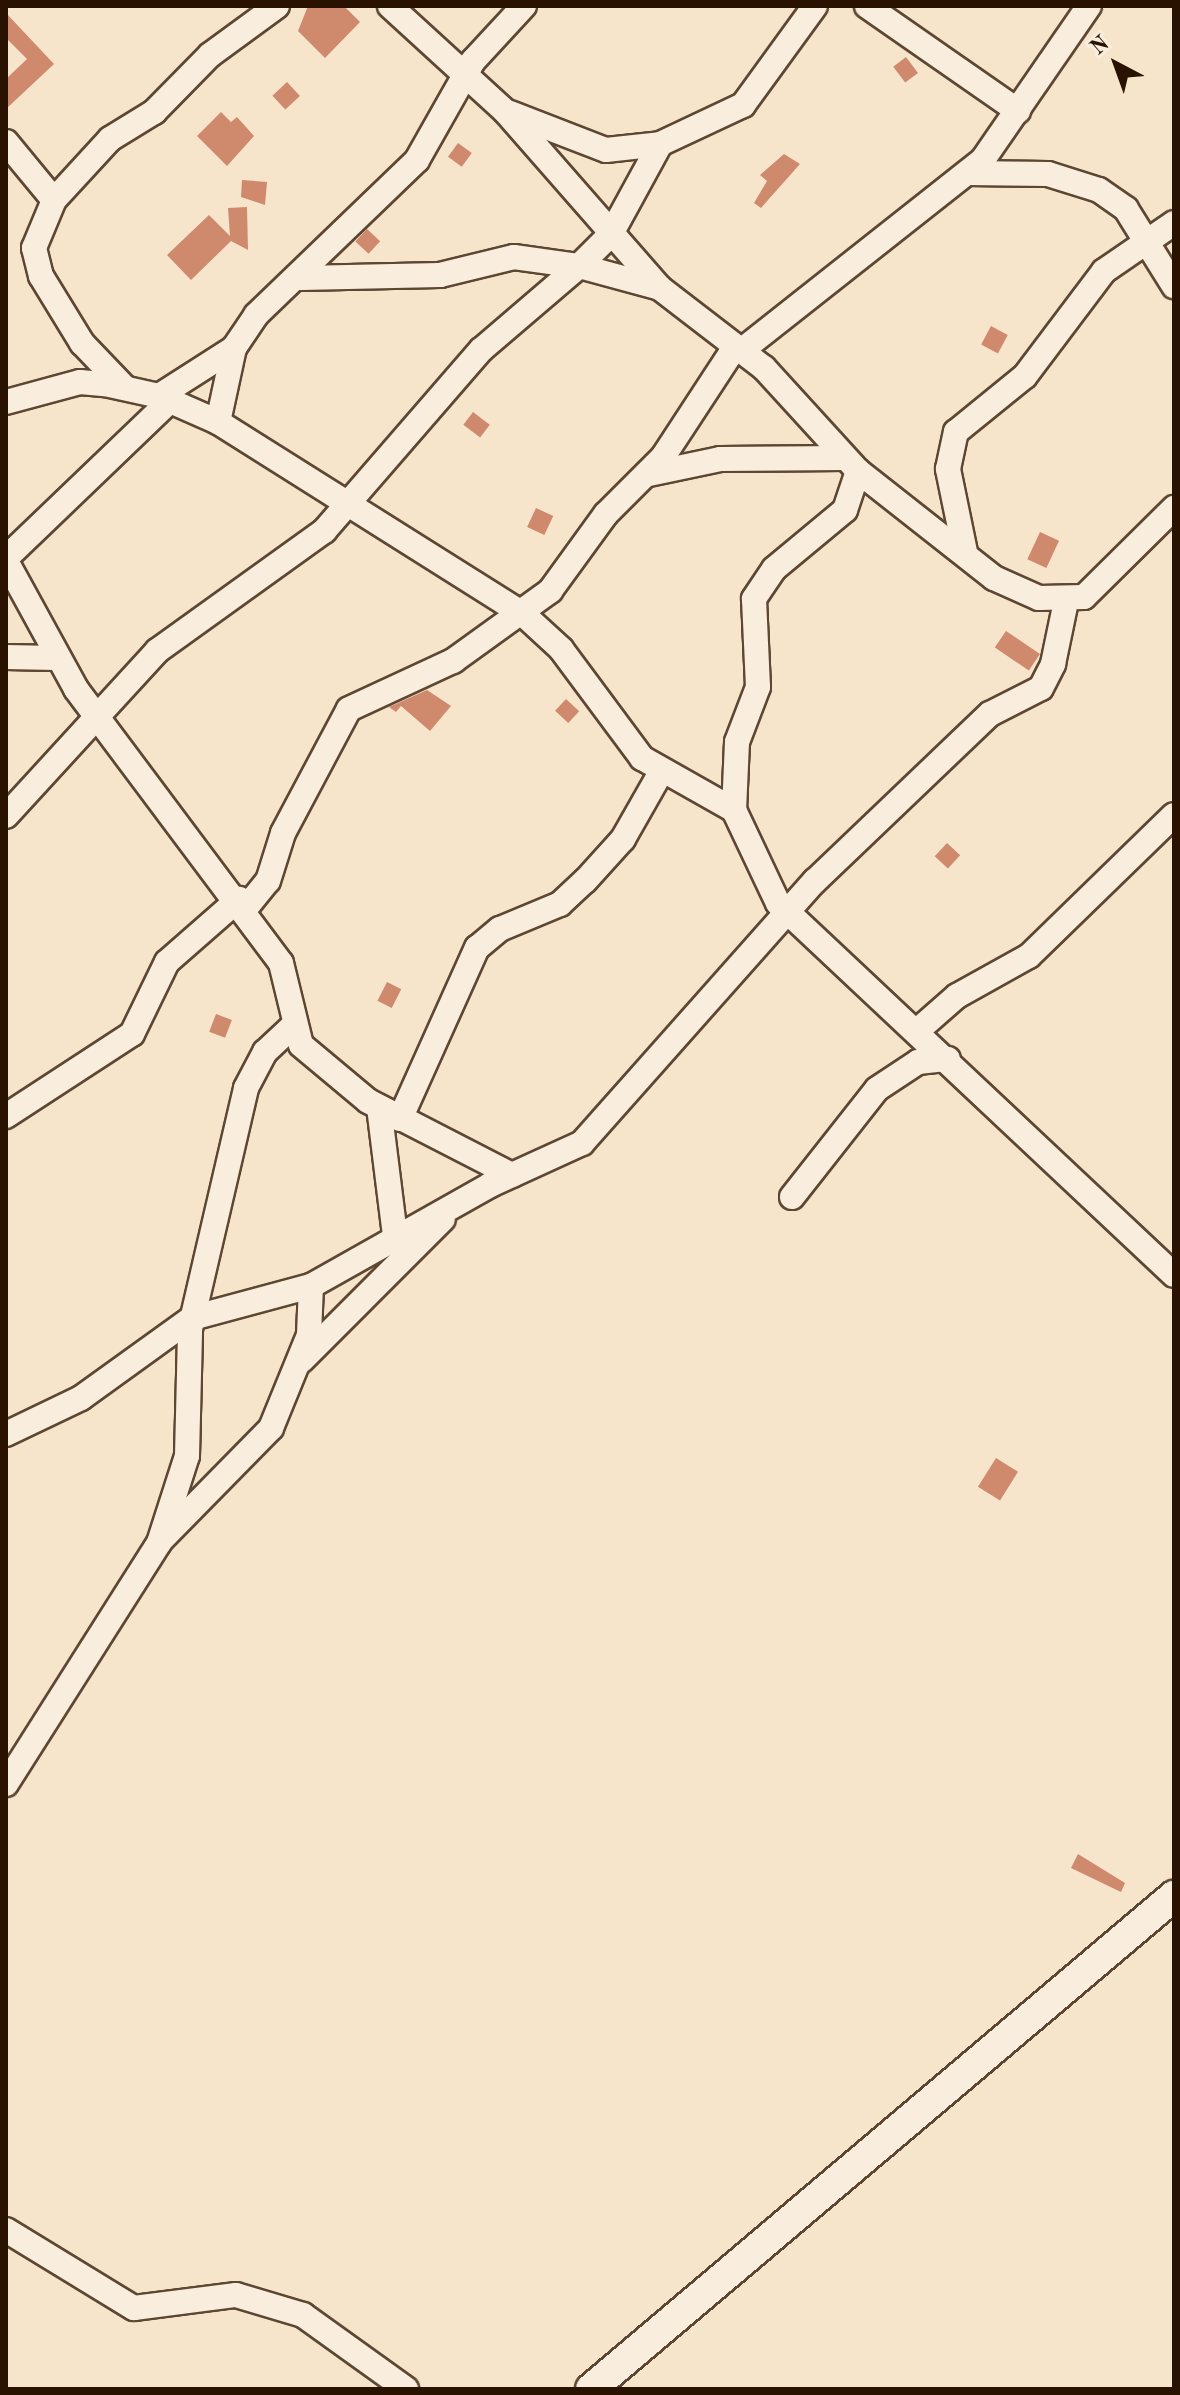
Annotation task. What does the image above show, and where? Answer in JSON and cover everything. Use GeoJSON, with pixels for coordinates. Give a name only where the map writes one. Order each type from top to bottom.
{"type":"FeatureCollection","features":[{"type":"Feature","properties":{"kind":"street"},"geometry":{"type":"LineString","coordinates":[[124,387],[82,343],[41,276],[34,248],[54,200],[110,139],[154,112],[210,55],[277,6]]}},
{"type":"Feature","properties":{"kind":"street"},"geometry":{"type":"LineString","coordinates":[[390,6],[463,77],[505,111],[660,288],[738,349],[851,465],[1005,585],[1066,601],[1094,591],[1174,508]]}},
{"type":"Feature","properties":{"kind":"street"},"geometry":{"type":"LineString","coordinates":[[512,1175],[390,1113],[308,1053],[292,1027],[281,963],[242,904],[56,658],[6,559],[165,398],[234,348],[256,315],[301,278],[427,150],[463,77],[524,6]]}},
{"type":"Feature","properties":{"kind":"street"},"geometry":{"type":"LineString","coordinates":[[505,111],[606,150],[660,144],[743,105],[815,6]]}},
{"type":"Feature","properties":{"kind":"street"},"geometry":{"type":"LineString","coordinates":[[867,6],[1018,111]]}},
{"type":"Feature","properties":{"kind":"street"},"geometry":{"type":"LineString","coordinates":[[6,1116],[132,1034],[167,962],[268,881],[283,833],[349,709],[453,661],[523,614],[649,474],[738,349],[967,173],[1018,111],[1089,6]]}},
{"type":"Feature","properties":{"kind":"street"},"geometry":{"type":"LineString","coordinates":[[6,142],[54,200]]}},
{"type":"Feature","properties":{"kind":"street"},"geometry":{"type":"LineString","coordinates":[[6,816],[98,715],[186,626],[265,578],[352,503],[481,350],[579,266],[611,234],[660,144]]}},
{"type":"Feature","properties":{"kind":"street"},"geometry":{"type":"LineString","coordinates":[[967,173],[1048,174],[1084,183],[1126,209],[1174,286]]}},
{"type":"Feature","properties":{"kind":"street"},"geometry":{"type":"LineString","coordinates":[[965,552],[948,469],[956,432],[1011,390],[1082,295],[1145,239],[1174,223]]}},
{"type":"Feature","properties":{"kind":"street"},"geometry":{"type":"LineString","coordinates":[[301,278],[440,275],[514,257],[579,266],[660,288]]}},
{"type":"Feature","properties":{"kind":"street"},"geometry":{"type":"LineString","coordinates":[[218,422],[234,348]]}},
{"type":"Feature","properties":{"kind":"street"},"geometry":{"type":"LineString","coordinates":[[6,402],[80,382],[124,387],[165,398],[218,422],[352,503],[523,614],[579,671],[627,743],[661,772],[734,810]]}},
{"type":"Feature","properties":{"kind":"street"},"geometry":{"type":"LineString","coordinates":[[649,474],[720,459],[851,465]]}},
{"type":"Feature","properties":{"kind":"street"},"geometry":{"type":"LineString","coordinates":[[851,465],[845,510],[766,577],[754,599],[758,687],[737,742],[734,810],[764,884],[788,910],[1174,1275]]}},
{"type":"Feature","properties":{"kind":"street"},"geometry":{"type":"LineString","coordinates":[[6,1434],[81,1398],[192,1318],[311,1286],[462,1200],[512,1175],[558,1159],[592,1134],[643,1067],[788,910],[985,718],[1041,688],[1053,664],[1066,601]]}},
{"type":"Feature","properties":{"kind":"street"},"geometry":{"type":"LineString","coordinates":[[6,657],[56,658]]}},
{"type":"Feature","properties":{"kind":"street"},"geometry":{"type":"LineString","coordinates":[[395,1236],[390,1113],[477,948],[560,904],[585,881],[623,839],[661,772]]}},
{"type":"Feature","properties":{"kind":"street"},"geometry":{"type":"LineString","coordinates":[[917,1031],[957,996],[1029,956],[1174,815]]}},
{"type":"Feature","properties":{"kind":"street"},"geometry":{"type":"LineString","coordinates":[[159,1543],[187,1456],[192,1318],[250,1075],[292,1027]]}},
{"type":"Feature","properties":{"kind":"street"},"geometry":{"type":"LineString","coordinates":[[792,1197],[884,1083],[918,1062],[948,1059]]}},
{"type":"Feature","properties":{"kind":"street"},"geometry":{"type":"LineString","coordinates":[[301,1362],[462,1200]]}},
{"type":"Feature","properties":{"kind":"street"},"geometry":{"type":"LineString","coordinates":[[6,1784],[159,1543],[264,1439],[301,1362],[311,1286]]}},
{"type":"Feature","properties":{"kind":"street"},"geometry":{"type":"LineString","coordinates":[[591,2389],[1174,1896]]}},
{"type":"Feature","properties":{"kind":"street"},"geometry":{"type":"LineString","coordinates":[[6,2230],[134,2308],[236,2295],[303,2315],[406,2389]]}},
{"type":"Feature","properties":{"kind":"building"},"geometry":{"type":"Polygon","coordinates":[[[308,6],[344,6],[360,22],[325,58],[298,31],[308,6]]]}},
{"type":"Feature","properties":{"kind":"building"},"geometry":{"type":"Polygon","coordinates":[[[6,13],[54,64],[6,109],[6,79],[27,59],[6,38],[6,13]]]}},
{"type":"Feature","properties":{"kind":"building"},"geometry":{"type":"Polygon","coordinates":[[[906,57],[918,73],[905,83],[893,67],[906,57]]]}},
{"type":"Feature","properties":{"kind":"building"},"geometry":{"type":"Polygon","coordinates":[[[287,82],[300,96],[285,110],[272,96],[287,82]]]}},
{"type":"Feature","properties":{"kind":"building"},"geometry":{"type":"Polygon","coordinates":[[[221,112],[231,122],[237,117],[254,136],[227,166],[197,136],[221,112]]]}},
{"type":"Feature","properties":{"kind":"building"},"geometry":{"type":"Polygon","coordinates":[[[458,143],[472,153],[462,167],[448,157],[458,143]]]}},
{"type":"Feature","properties":{"kind":"building"},"geometry":{"type":"Polygon","coordinates":[[[784,154],[800,164],[761,208],[754,203],[767,181],[760,175],[784,154]]]}},
{"type":"Feature","properties":{"kind":"building"},"geometry":{"type":"Polygon","coordinates":[[[242,180],[267,182],[265,205],[241,197],[242,180]]]}},
{"type":"Feature","properties":{"kind":"building"},"geometry":{"type":"Polygon","coordinates":[[[247,207],[248,250],[231,241],[191,280],[167,255],[209,215],[230,236],[228,208],[247,207]]]}},
{"type":"Feature","properties":{"kind":"building"},"geometry":{"type":"Polygon","coordinates":[[[367,229],[380,241],[369,254],[355,241],[367,229]]]}},
{"type":"Feature","properties":{"kind":"building"},"geometry":{"type":"Polygon","coordinates":[[[991,326],[1008,335],[998,353],[981,345],[991,326]]]}},
{"type":"Feature","properties":{"kind":"building"},"geometry":{"type":"Polygon","coordinates":[[[473,412],[490,425],[480,437],[463,425],[473,412]]]}},
{"type":"Feature","properties":{"kind":"building"},"geometry":{"type":"Polygon","coordinates":[[[536,508],[553,516],[544,535],[527,527],[536,508]]]}},
{"type":"Feature","properties":{"kind":"building"},"geometry":{"type":"Polygon","coordinates":[[[1040,532],[1059,541],[1046,568],[1027,559],[1040,532]]]}},
{"type":"Feature","properties":{"kind":"building"},"geometry":{"type":"Polygon","coordinates":[[[1006,631],[1040,654],[1029,671],[995,648],[1006,631]]]}},
{"type":"Feature","properties":{"kind":"building"},"geometry":{"type":"Polygon","coordinates":[[[427,690],[451,706],[430,731],[401,706],[396,712],[389,707],[427,690]]]}},
{"type":"Feature","properties":{"kind":"building"},"geometry":{"type":"Polygon","coordinates":[[[566,699],[579,711],[568,723],[555,711],[566,699]]]}},
{"type":"Feature","properties":{"kind":"building"},"geometry":{"type":"Polygon","coordinates":[[[947,843],[960,855],[948,868],[935,856],[947,843]]]}},
{"type":"Feature","properties":{"kind":"building"},"geometry":{"type":"Polygon","coordinates":[[[387,982],[401,989],[392,1008],[377,1001],[387,982]]]}},
{"type":"Feature","properties":{"kind":"building"},"geometry":{"type":"Polygon","coordinates":[[[216,1014],[232,1020],[225,1038],[209,1032],[216,1014]]]}},
{"type":"Feature","properties":{"kind":"building"},"geometry":{"type":"Polygon","coordinates":[[[996,1458],[1018,1472],[1000,1501],[978,1487],[996,1458]]]}},
{"type":"Feature","properties":{"kind":"building"},"geometry":{"type":"Polygon","coordinates":[[[1078,1854],[1125,1883],[1121,1892],[1071,1868],[1078,1854]]]}}]}
